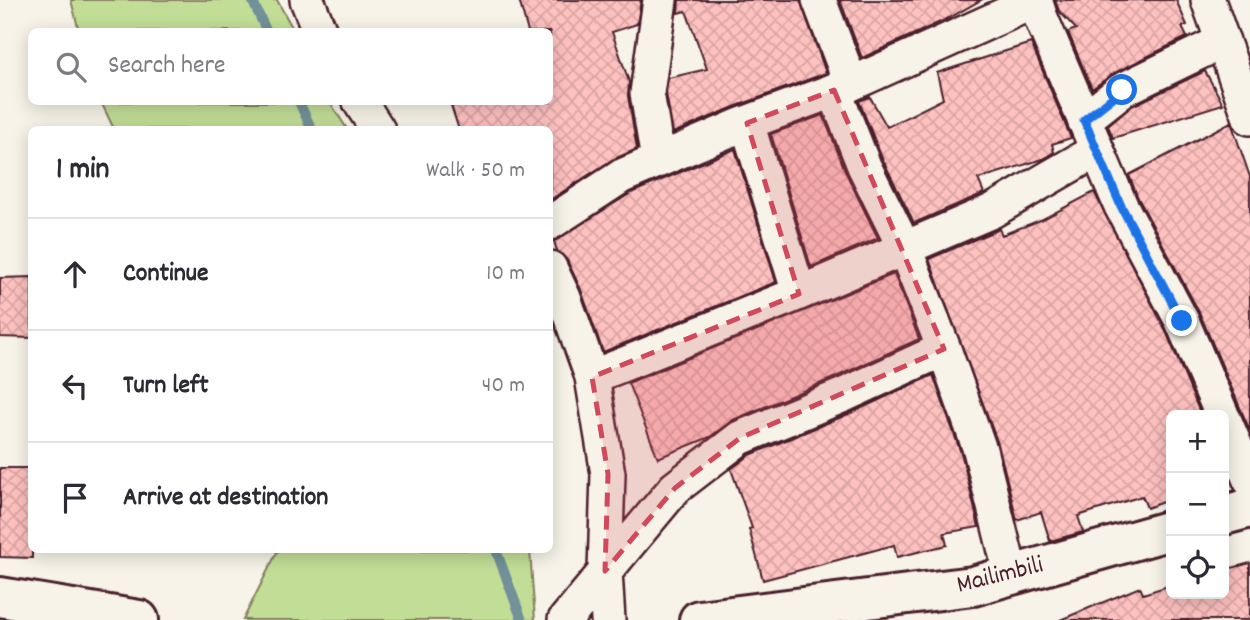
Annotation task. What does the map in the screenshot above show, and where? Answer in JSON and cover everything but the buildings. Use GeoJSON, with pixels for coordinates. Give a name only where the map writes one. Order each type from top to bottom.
{"type":"FeatureCollection","features":[{"type":"Feature","properties":{"kind":"street"},"geometry":{"type":"LineString","coordinates":[[307,0],[318,28]]}},
{"type":"Feature","properties":{"kind":"street"},"geometry":{"type":"LineString","coordinates":[[658,160],[648,93],[660,0]]}},
{"type":"Feature","properties":{"kind":"street"},"geometry":{"type":"LineString","coordinates":[[818,0],[864,166],[905,249],[981,450],[1010,575]]}},
{"type":"Feature","properties":{"kind":"street"},"geometry":{"type":"LineString","coordinates":[[553,221],[622,176],[747,123],[843,87],[1035,0],[1121,206],[1182,321],[1220,410]]}},
{"type":"Feature","properties":{"kind":"street"},"geometry":{"type":"LineString","coordinates":[[1208,0],[1250,118]]}},
{"type":"Feature","properties":{"kind":"street"},"geometry":{"type":"LineString","coordinates":[[1084,120],[1122,90],[1223,41]]}},
{"type":"Feature","properties":{"kind":"street"},"geometry":{"type":"LineString","coordinates":[[362,105],[375,126]]}},
{"type":"Feature","properties":{"kind":"street"},"geometry":{"type":"LineString","coordinates":[[747,123],[799,293]]}},
{"type":"Feature","properties":{"kind":"street"},"geometry":{"type":"LineString","coordinates":[[592,377],[992,211],[1097,150]]}},
{"type":"Feature","properties":{"kind":"street"},"geometry":{"type":"LineString","coordinates":[[553,274],[565,298],[592,377],[608,474],[605,571],[608,620]]}},
{"type":"Feature","properties":{"kind":"street"},"geometry":{"type":"LineString","coordinates":[[565,620],[675,488],[740,438],[844,395],[944,349]]}},
{"type":"Feature","properties":{"kind":"street"},"geometry":{"type":"LineString","coordinates":[[1229,431],[1250,480]]}},
{"type":"Feature","properties":{"kind":"street"},"geometry":{"type":"LineString","coordinates":[[1229,514],[1250,508]]}},
{"type":"Feature","properties":{"kind":"street","name":"Mailimbili"},"geometry":{"type":"LineString","coordinates":[[699,620],[973,586],[1166,531]]}},
{"type":"Feature","properties":{"kind":"street"},"geometry":{"type":"LineString","coordinates":[[18,606],[139,620]]}},
{"type":"Feature","properties":{"kind":"highlighted area"},"geometry":{"type":"Polygon","coordinates":[[[834,90],[944,349],[740,438],[675,488],[605,571],[608,474],[592,377],[799,294],[747,123],[834,90]]]}},
{"type":"Feature","properties":{"kind":"green space"},"geometry":{"type":"Polygon","coordinates":[[[71,0],[277,0],[292,28],[78,28],[71,0]]]}},
{"type":"Feature","properties":{"kind":"green space"},"geometry":{"type":"Polygon","coordinates":[[[102,105],[332,105],[345,126],[113,126],[102,105]]]}},
{"type":"Feature","properties":{"kind":"green space"},"geometry":{"type":"Polygon","coordinates":[[[276,553],[530,553],[535,620],[243,620],[276,553]]]}},
{"type":"Feature","properties":{"kind":"waterway"},"geometry":{"type":"LineString","coordinates":[[252,0],[265,28]]}},
{"type":"Feature","properties":{"kind":"waterway"},"geometry":{"type":"LineString","coordinates":[[300,105],[310,126]]}},
{"type":"Feature","properties":{"kind":"waterway"},"geometry":{"type":"LineString","coordinates":[[497,553],[522,620]]}},
{"type":"Feature","properties":{"kind":"route"},"geometry":{"type":"LineString","coordinates":[[1122,90],[1084,120],[1121,206],[1182,321]]}}]}
